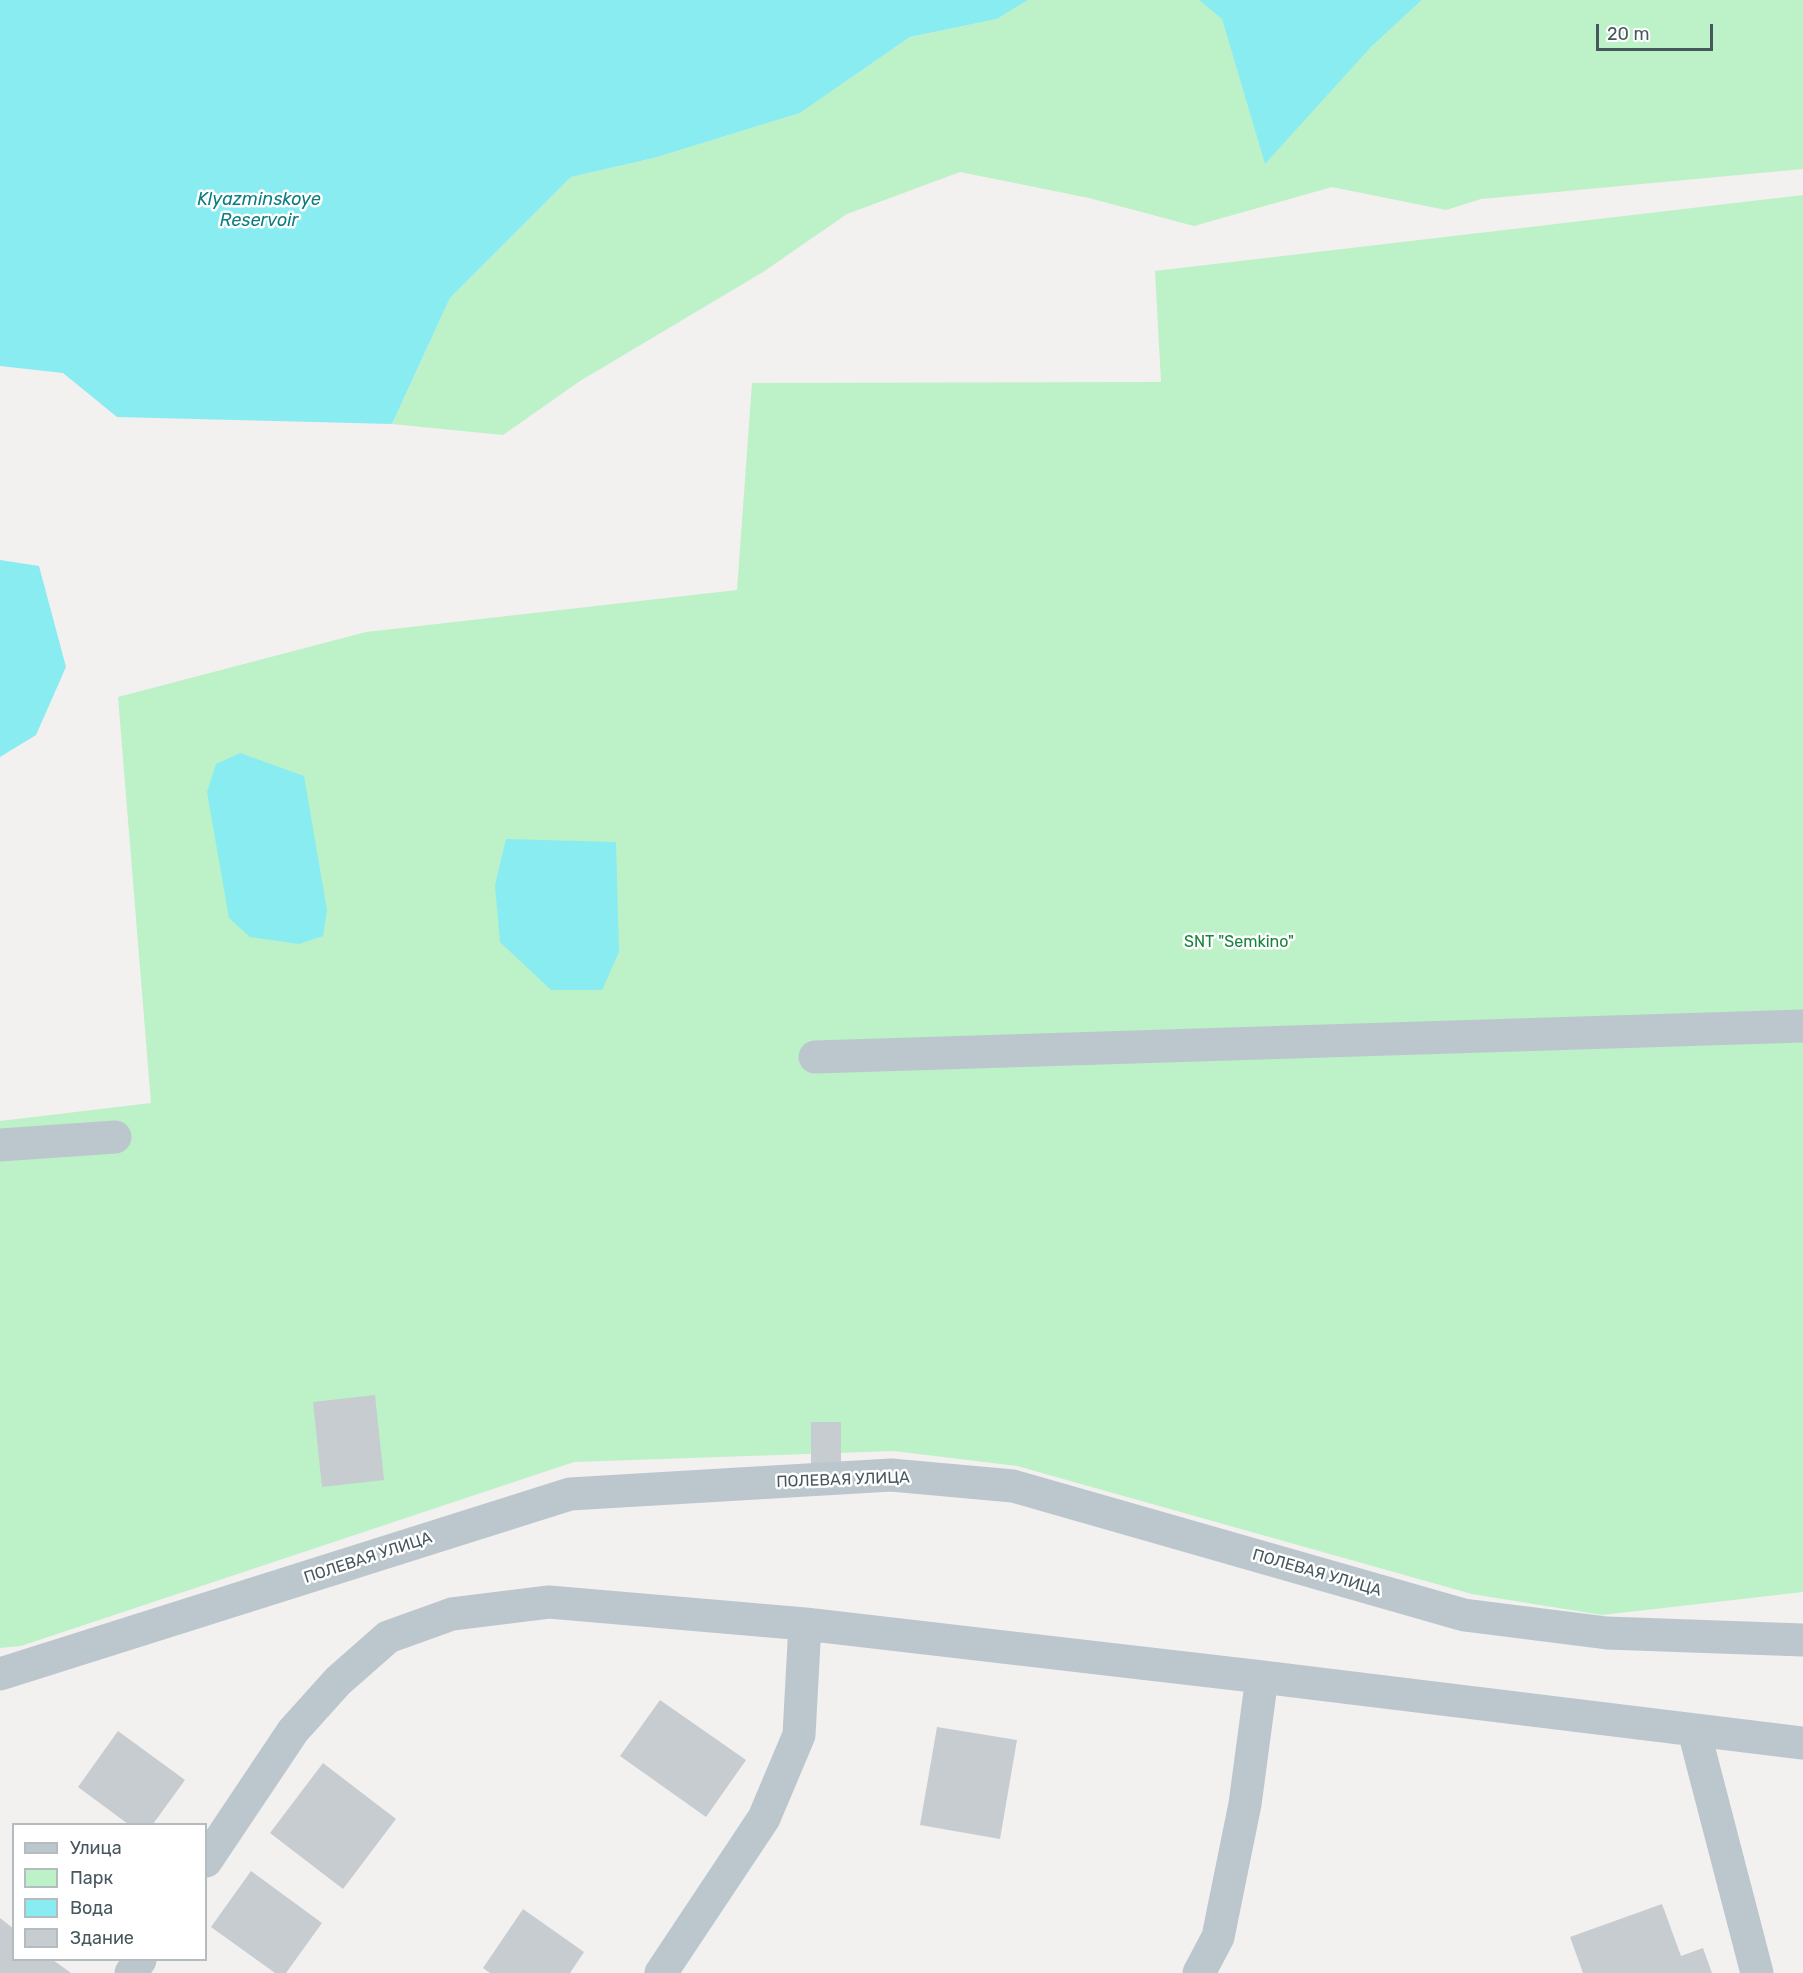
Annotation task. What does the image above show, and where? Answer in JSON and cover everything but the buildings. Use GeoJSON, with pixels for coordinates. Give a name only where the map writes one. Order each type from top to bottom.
{"type":"FeatureCollection","features":[{"type":"Feature","properties":{"kind":"street"},"geometry":{"type":"LineString","coordinates":[[815,1057],[1803,1026]]}},
{"type":"Feature","properties":{"kind":"street"},"geometry":{"type":"LineString","coordinates":[[0,1145],[115,1137]]}},
{"type":"Feature","properties":{"kind":"street","name":"ПОЛЕВАЯ УЛИЦА"},"geometry":{"type":"LineString","coordinates":[[0,1674],[570,1494],[891,1475],[1013,1486],[1464,1615],[1607,1633],[1803,1640]]}},
{"type":"Feature","properties":{"kind":"street"},"geometry":{"type":"LineString","coordinates":[[207,1859],[292,1731],[338,1681],[388,1637],[452,1614],[549,1602],[805,1624],[1803,1743]]}},
{"type":"Feature","properties":{"kind":"street"},"geometry":{"type":"LineString","coordinates":[[661,1973],[764,1818],[799,1735],[805,1624]]}},
{"type":"Feature","properties":{"kind":"street"},"geometry":{"type":"LineString","coordinates":[[1199,1973],[1218,1938],[1245,1804],[1262,1677]]}},
{"type":"Feature","properties":{"kind":"street"},"geometry":{"type":"LineString","coordinates":[[1694,1731],[1757,1973]]}},
{"type":"Feature","properties":{"kind":"green space"},"geometry":{"type":"Polygon","coordinates":[[[1028,0],[1199,0],[1222,18],[1265,163],[1371,47],[1422,0],[1803,0],[1803,169],[1481,199],[1446,210],[1332,187],[1194,226],[1089,198],[960,172],[847,214],[763,272],[580,381],[503,435],[392,424],[450,298],[571,177],[654,158],[800,113],[910,37],[997,19],[1028,0]]]}},
{"type":"Feature","properties":{"kind":"green space","name":"SNT \"Semkino\""},"geometry":{"type":"Polygon","coordinates":[[[1803,195],[1803,1592],[1602,1615],[1472,1594],[1017,1466],[894,1451],[574,1462],[21,1646],[0,1648],[0,1121],[151,1103],[118,697],[366,632],[737,590],[752,383],[1161,382],[1155,271],[1803,195]]]}},
{"type":"Feature","properties":{"kind":"water","name":"Klyazminskoye Reservoir"},"geometry":{"type":"Polygon","coordinates":[[[0,0],[1028,0],[997,19],[910,37],[800,113],[654,158],[571,177],[450,298],[392,424],[117,417],[63,373],[0,366],[0,0]]]}},
{"type":"Feature","properties":{"kind":"water"},"geometry":{"type":"Polygon","coordinates":[[[1199,0],[1422,0],[1371,47],[1265,164],[1222,19],[1199,0]]]}},
{"type":"Feature","properties":{"kind":"water"},"geometry":{"type":"Polygon","coordinates":[[[0,560],[39,566],[66,667],[36,735],[0,757],[0,560]]]}},
{"type":"Feature","properties":{"kind":"water"},"geometry":{"type":"Polygon","coordinates":[[[240,753],[304,776],[327,910],[323,936],[299,944],[250,937],[229,918],[207,792],[216,764],[240,753]]]}},
{"type":"Feature","properties":{"kind":"water"},"geometry":{"type":"Polygon","coordinates":[[[506,839],[616,842],[619,952],[602,990],[551,990],[500,942],[495,885],[506,839]]]}}]}
